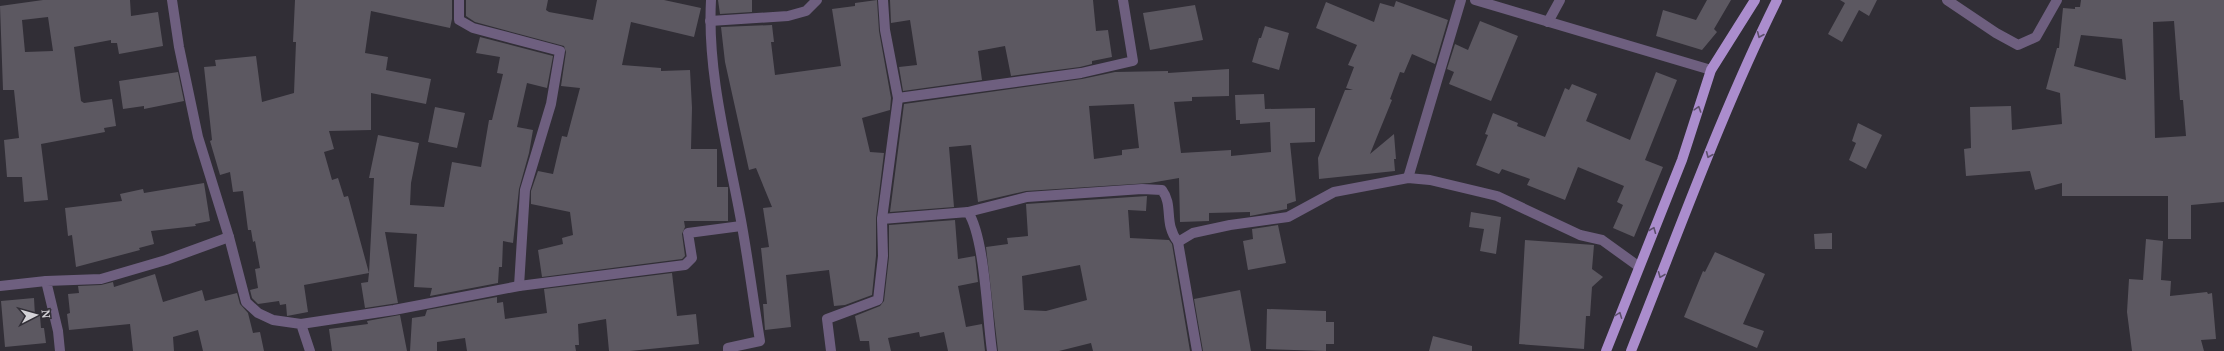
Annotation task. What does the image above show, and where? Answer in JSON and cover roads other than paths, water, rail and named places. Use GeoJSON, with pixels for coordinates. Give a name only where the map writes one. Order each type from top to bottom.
{"type":"FeatureCollection","features":[{"type":"Feature","properties":{"kind":"main road"},"geometry":{"type":"LineString","coordinates":[[1606,351],[1638,266],[1682,160],[1711,70],[1755,0]]}},
{"type":"Feature","properties":{"kind":"main road"},"geometry":{"type":"LineString","coordinates":[[1631,351],[1709,156],[1777,0]]}},
{"type":"Feature","properties":{"kind":"street"},"geometry":{"type":"LineString","coordinates":[[172,0],[178,47],[198,137],[230,237],[246,302],[258,313],[273,320],[301,324],[394,310],[519,286],[685,265],[692,258],[688,233],[741,226]]}},
{"type":"Feature","properties":{"kind":"street"},"geometry":{"type":"LineString","coordinates":[[459,0],[459,20],[473,28],[560,51],[551,104],[525,190],[519,286]]}},
{"type":"Feature","properties":{"kind":"street"},"geometry":{"type":"LineString","coordinates":[[711,0],[710,21],[722,127],[741,226],[760,341],[728,348],[728,351]]}},
{"type":"Feature","properties":{"kind":"street"},"geometry":{"type":"LineString","coordinates":[[710,21],[788,16],[806,11],[817,0]]}},
{"type":"Feature","properties":{"kind":"street"},"geometry":{"type":"LineString","coordinates":[[831,351],[828,319],[878,300],[883,256],[882,219],[898,98],[885,30],[883,0]]}},
{"type":"Feature","properties":{"kind":"street"},"geometry":{"type":"LineString","coordinates":[[898,98],[1082,73],[1133,61],[1122,0]]}},
{"type":"Feature","properties":{"kind":"street"},"geometry":{"type":"LineString","coordinates":[[1408,178],[1461,0]]}},
{"type":"Feature","properties":{"kind":"street"},"geometry":{"type":"LineString","coordinates":[[1475,0],[1711,70]]}},
{"type":"Feature","properties":{"kind":"street"},"geometry":{"type":"LineString","coordinates":[[1548,22],[1560,0]]}},
{"type":"Feature","properties":{"kind":"street"},"geometry":{"type":"LineString","coordinates":[[1947,0],[1996,34],[2018,45],[2036,37],[2057,0]]}},
{"type":"Feature","properties":{"kind":"street"},"geometry":{"type":"LineString","coordinates":[[1178,242],[1193,233],[1230,224],[1288,217],[1334,192],[1408,178],[1430,180],[1497,196],[1580,235],[1602,240],[1638,266]]}},
{"type":"Feature","properties":{"kind":"street"},"geometry":{"type":"LineString","coordinates":[[882,219],[968,212],[1027,197],[1142,189],[1162,190],[1166,196],[1170,230],[1178,242],[1197,351]]}},
{"type":"Feature","properties":{"kind":"street"},"geometry":{"type":"LineString","coordinates":[[968,212],[972,218],[980,253],[992,351]]}},
{"type":"Feature","properties":{"kind":"street"},"geometry":{"type":"LineString","coordinates":[[0,286],[46,281],[101,280],[166,260],[230,237]]}},
{"type":"Feature","properties":{"kind":"street"},"geometry":{"type":"LineString","coordinates":[[46,281],[58,331],[60,351]]}},
{"type":"Feature","properties":{"kind":"street"},"geometry":{"type":"LineString","coordinates":[[301,324],[310,351]]}}]}
